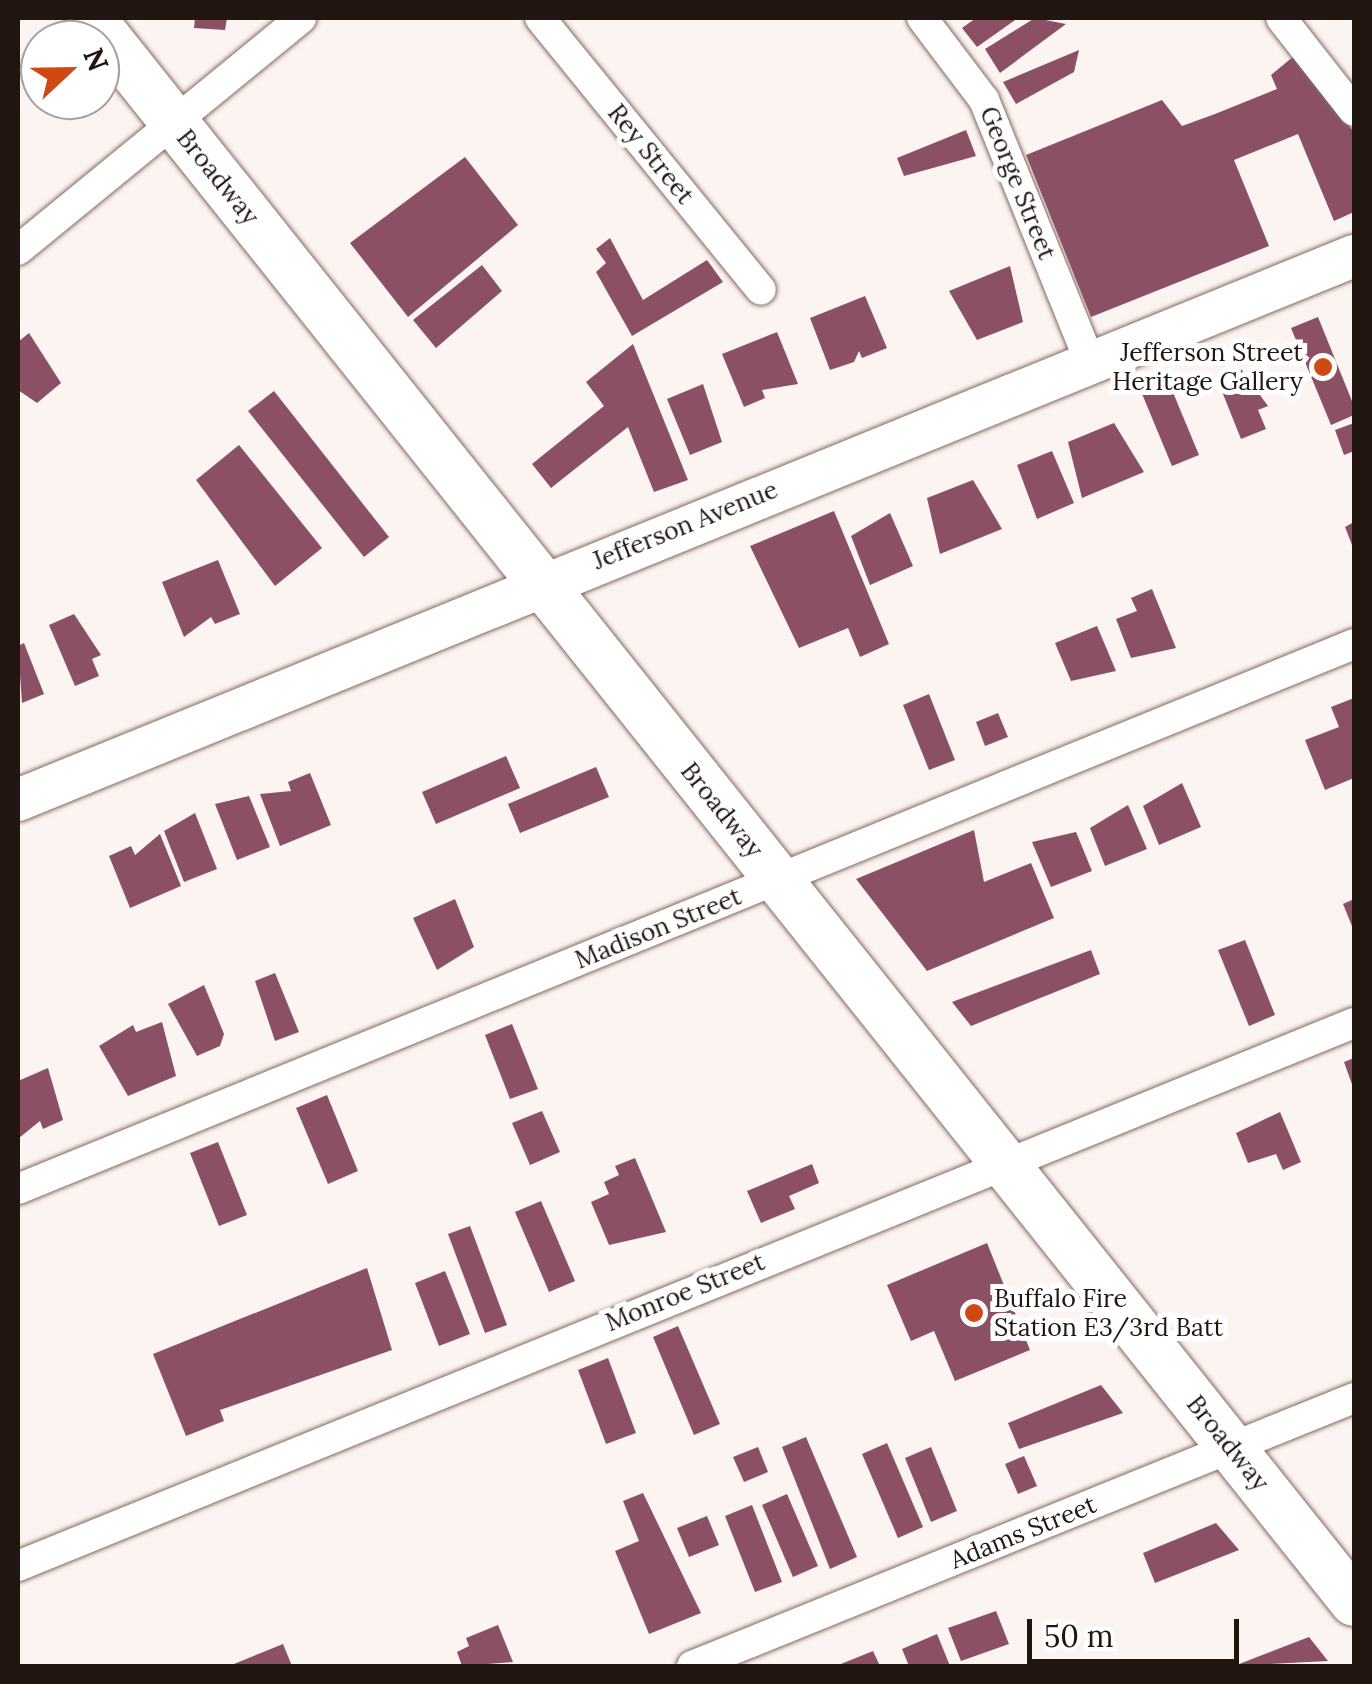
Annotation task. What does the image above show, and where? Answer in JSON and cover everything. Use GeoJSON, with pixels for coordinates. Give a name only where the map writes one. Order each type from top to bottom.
{"type":"FeatureCollection","features":[{"type":"Feature","properties":{"kind":"main road","name":"Broadway"},"geometry":{"type":"LineString","coordinates":[[91,18],[1354,1602]]}},
{"type":"Feature","properties":{"kind":"street"},"geometry":{"type":"LineString","coordinates":[[18,250],[301,18]]}},
{"type":"Feature","properties":{"kind":"street","name":"Rey Street"},"geometry":{"type":"LineString","coordinates":[[540,18],[761,290]]}},
{"type":"Feature","properties":{"kind":"street","name":"George Street"},"geometry":{"type":"LineString","coordinates":[[922,18],[984,100],[1090,363]]}},
{"type":"Feature","properties":{"kind":"street"},"geometry":{"type":"LineString","coordinates":[[1281,18],[1354,111]]}},
{"type":"Feature","properties":{"kind":"street","name":"Jefferson Avenue"},"geometry":{"type":"LineString","coordinates":[[18,800],[542,583],[1354,256]]}},
{"type":"Feature","properties":{"kind":"street","name":"Madison Street"},"geometry":{"type":"LineString","coordinates":[[18,1189],[1354,644]]}},
{"type":"Feature","properties":{"kind":"street","name":"Monroe Street"},"geometry":{"type":"LineString","coordinates":[[18,1566],[1004,1162],[1354,1023]]}},
{"type":"Feature","properties":{"kind":"street","name":"Adams Street"},"geometry":{"type":"LineString","coordinates":[[692,1666],[1354,1398]]}},
{"type":"Feature","properties":{"kind":"building"},"geometry":{"type":"Polygon","coordinates":[[[195,18],[227,18],[225,30],[194,28],[195,18]]]}},
{"type":"Feature","properties":{"kind":"building"},"geometry":{"type":"Polygon","coordinates":[[[976,18],[1018,18],[977,47],[962,28],[976,18]]]}},
{"type":"Feature","properties":{"kind":"building"},"geometry":{"type":"Polygon","coordinates":[[[1035,18],[1066,24],[1000,73],[985,49],[1035,18]]]}},
{"type":"Feature","properties":{"kind":"building"},"geometry":{"type":"Polygon","coordinates":[[[1079,50],[1074,72],[1016,104],[1003,82],[1079,50]]]}},
{"type":"Feature","properties":{"kind":"building"},"geometry":{"type":"Polygon","coordinates":[[[1294,56],[1354,132],[1354,212],[1334,221],[1298,134],[1234,160],[1269,246],[1091,317],[1026,155],[1162,100],[1182,126],[1215,114],[1277,89],[1271,75],[1294,56]]]}},
{"type":"Feature","properties":{"kind":"building"},"geometry":{"type":"Polygon","coordinates":[[[966,130],[976,156],[904,176],[897,158],[966,130]]]}},
{"type":"Feature","properties":{"kind":"building"},"geometry":{"type":"Polygon","coordinates":[[[465,157],[518,225],[408,317],[350,243],[465,157]]]}},
{"type":"Feature","properties":{"kind":"building"},"geometry":{"type":"Polygon","coordinates":[[[610,238],[643,300],[707,260],[723,282],[632,336],[596,272],[606,263],[596,249],[610,238]]]}},
{"type":"Feature","properties":{"kind":"building"},"geometry":{"type":"Polygon","coordinates":[[[482,265],[502,291],[436,348],[413,320],[482,265]]]}},
{"type":"Feature","properties":{"kind":"building"},"geometry":{"type":"Polygon","coordinates":[[[1010,266],[1023,322],[977,340],[949,291],[1010,266]]]}},
{"type":"Feature","properties":{"kind":"building"},"geometry":{"type":"Polygon","coordinates":[[[865,296],[887,348],[862,358],[859,351],[854,362],[830,370],[810,318],[865,296]]]}},
{"type":"Feature","properties":{"kind":"building","name":"Jefferson Street Heritage Gallery"},"geometry":{"type":"Polygon","coordinates":[[[1318,317],[1354,406],[1354,415],[1331,425],[1291,328],[1318,317]]]}},
{"type":"Feature","properties":{"kind":"building"},"geometry":{"type":"Polygon","coordinates":[[[777,332],[798,384],[762,390],[765,398],[744,407],[722,354],[777,332]]]}},
{"type":"Feature","properties":{"kind":"building"},"geometry":{"type":"Polygon","coordinates":[[[29,333],[61,383],[37,403],[18,390],[18,342],[29,333]]]}},
{"type":"Feature","properties":{"kind":"building"},"geometry":{"type":"Polygon","coordinates":[[[633,344],[688,480],[654,492],[628,427],[551,488],[532,464],[604,406],[586,382],[633,344]]]}},
{"type":"Feature","properties":{"kind":"building"},"geometry":{"type":"Polygon","coordinates":[[[1241,369],[1268,406],[1258,410],[1266,429],[1241,439],[1217,379],[1241,369]]]}},
{"type":"Feature","properties":{"kind":"building"},"geometry":{"type":"Polygon","coordinates":[[[1167,378],[1199,455],[1172,466],[1140,389],[1167,378]]]}},
{"type":"Feature","properties":{"kind":"building"},"geometry":{"type":"Polygon","coordinates":[[[703,384],[722,442],[690,455],[667,399],[703,384]]]}},
{"type":"Feature","properties":{"kind":"building"},"geometry":{"type":"Polygon","coordinates":[[[274,391],[389,537],[364,557],[248,411],[274,391]]]}},
{"type":"Feature","properties":{"kind":"building"},"geometry":{"type":"Polygon","coordinates":[[[1114,423],[1144,472],[1082,498],[1068,442],[1114,423]]]}},
{"type":"Feature","properties":{"kind":"building"},"geometry":{"type":"Polygon","coordinates":[[[1354,423],[1354,451],[1344,455],[1335,430],[1354,423]]]}},
{"type":"Feature","properties":{"kind":"building"},"geometry":{"type":"Polygon","coordinates":[[[239,445],[322,548],[275,586],[196,480],[239,445]]]}},
{"type":"Feature","properties":{"kind":"building"},"geometry":{"type":"Polygon","coordinates":[[[1052,451],[1074,503],[1037,519],[1017,465],[1052,451]]]}},
{"type":"Feature","properties":{"kind":"building"},"geometry":{"type":"Polygon","coordinates":[[[973,480],[1002,529],[940,554],[927,498],[973,480]]]}},
{"type":"Feature","properties":{"kind":"building"},"geometry":{"type":"Polygon","coordinates":[[[834,511],[889,644],[860,657],[848,628],[799,648],[750,546],[834,511]]]}},
{"type":"Feature","properties":{"kind":"building"},"geometry":{"type":"Polygon","coordinates":[[[890,513],[913,566],[870,585],[851,536],[890,513]]]}},
{"type":"Feature","properties":{"kind":"building"},"geometry":{"type":"Polygon","coordinates":[[[1354,522],[1354,550],[1345,527],[1354,522]]]}},
{"type":"Feature","properties":{"kind":"building"},"geometry":{"type":"Polygon","coordinates":[[[218,560],[240,614],[215,624],[211,617],[184,637],[162,582],[218,560]]]}},
{"type":"Feature","properties":{"kind":"building"},"geometry":{"type":"Polygon","coordinates":[[[1152,589],[1176,648],[1131,658],[1116,619],[1137,611],[1131,598],[1152,589]]]}},
{"type":"Feature","properties":{"kind":"building"},"geometry":{"type":"Polygon","coordinates":[[[74,614],[101,655],[92,659],[99,676],[75,686],[49,625],[74,614]]]}},
{"type":"Feature","properties":{"kind":"building"},"geometry":{"type":"Polygon","coordinates":[[[1097,626],[1116,671],[1071,681],[1055,643],[1097,626]]]}},
{"type":"Feature","properties":{"kind":"building"},"geometry":{"type":"Polygon","coordinates":[[[24,643],[44,694],[22,703],[18,646],[24,643]]]}},
{"type":"Feature","properties":{"kind":"building"},"geometry":{"type":"Polygon","coordinates":[[[929,694],[955,760],[929,770],[903,705],[929,694]]]}},
{"type":"Feature","properties":{"kind":"building"},"geometry":{"type":"Polygon","coordinates":[[[1354,698],[1354,778],[1325,790],[1305,740],[1339,727],[1331,707],[1354,698]]]}},
{"type":"Feature","properties":{"kind":"building"},"geometry":{"type":"Polygon","coordinates":[[[998,713],[1008,737],[985,746],[976,722],[998,713]]]}},
{"type":"Feature","properties":{"kind":"building"},"geometry":{"type":"Polygon","coordinates":[[[506,756],[520,788],[436,824],[422,792],[506,756]]]}},
{"type":"Feature","properties":{"kind":"building"},"geometry":{"type":"Polygon","coordinates":[[[596,767],[609,797],[520,833],[508,804],[596,767]]]}},
{"type":"Feature","properties":{"kind":"building"},"geometry":{"type":"Polygon","coordinates":[[[310,773],[331,825],[280,846],[260,794],[291,791],[288,782],[310,773]]]}},
{"type":"Feature","properties":{"kind":"building"},"geometry":{"type":"Polygon","coordinates":[[[1182,783],[1201,827],[1159,845],[1143,806],[1182,783]]]}},
{"type":"Feature","properties":{"kind":"building"},"geometry":{"type":"Polygon","coordinates":[[[249,796],[270,847],[237,860],[215,804],[249,796]]]}},
{"type":"Feature","properties":{"kind":"building"},"geometry":{"type":"Polygon","coordinates":[[[1128,805],[1147,849],[1105,866],[1090,828],[1128,805]]]}},
{"type":"Feature","properties":{"kind":"building"},"geometry":{"type":"Polygon","coordinates":[[[195,813],[217,869],[184,882],[164,831],[195,813]]]}},
{"type":"Feature","properties":{"kind":"building"},"geometry":{"type":"Polygon","coordinates":[[[974,830],[984,882],[1031,863],[1054,918],[927,971],[856,879],[974,830]]]}},
{"type":"Feature","properties":{"kind":"building"},"geometry":{"type":"Polygon","coordinates":[[[1076,832],[1092,871],[1051,887],[1032,842],[1076,832]]]}},
{"type":"Feature","properties":{"kind":"building"},"geometry":{"type":"Polygon","coordinates":[[[160,834],[181,886],[130,908],[109,856],[131,846],[135,855],[160,834]]]}},
{"type":"Feature","properties":{"kind":"building"},"geometry":{"type":"Polygon","coordinates":[[[455,899],[474,947],[437,970],[413,918],[455,899]]]}},
{"type":"Feature","properties":{"kind":"building"},"geometry":{"type":"Polygon","coordinates":[[[1354,899],[1354,931],[1343,904],[1354,899]]]}},
{"type":"Feature","properties":{"kind":"building"},"geometry":{"type":"Polygon","coordinates":[[[1245,940],[1275,1015],[1249,1026],[1218,950],[1245,940]]]}},
{"type":"Feature","properties":{"kind":"building"},"geometry":{"type":"Polygon","coordinates":[[[1091,950],[1100,974],[971,1026],[952,1002],[1091,950]]]}},
{"type":"Feature","properties":{"kind":"building"},"geometry":{"type":"Polygon","coordinates":[[[275,973],[299,1032],[275,1041],[255,981],[275,973]]]}},
{"type":"Feature","properties":{"kind":"building"},"geometry":{"type":"Polygon","coordinates":[[[204,985],[224,1034],[220,1046],[197,1056],[168,1004],[204,985]]]}},
{"type":"Feature","properties":{"kind":"building"},"geometry":{"type":"Polygon","coordinates":[[[162,1022],[176,1076],[128,1096],[99,1046],[133,1025],[136,1032],[162,1022]]]}},
{"type":"Feature","properties":{"kind":"building"},"geometry":{"type":"Polygon","coordinates":[[[512,1024],[538,1089],[510,1099],[485,1035],[512,1024]]]}},
{"type":"Feature","properties":{"kind":"building"},"geometry":{"type":"Polygon","coordinates":[[[1354,1058],[1354,1090],[1344,1062],[1354,1058]]]}},
{"type":"Feature","properties":{"kind":"building"},"geometry":{"type":"Polygon","coordinates":[[[48,1068],[63,1120],[43,1129],[40,1121],[19,1138],[18,1081],[48,1068]]]}},
{"type":"Feature","properties":{"kind":"building"},"geometry":{"type":"Polygon","coordinates":[[[327,1095],[358,1171],[328,1184],[296,1108],[327,1095]]]}},
{"type":"Feature","properties":{"kind":"building"},"geometry":{"type":"Polygon","coordinates":[[[542,1111],[560,1152],[530,1165],[512,1123],[542,1111]]]}},
{"type":"Feature","properties":{"kind":"building"},"geometry":{"type":"Polygon","coordinates":[[[1280,1112],[1301,1162],[1283,1170],[1276,1154],[1248,1163],[1236,1133],[1280,1112]]]}},
{"type":"Feature","properties":{"kind":"building"},"geometry":{"type":"Polygon","coordinates":[[[218,1142],[247,1215],[219,1226],[190,1153],[218,1142]]]}},
{"type":"Feature","properties":{"kind":"building"},"geometry":{"type":"Polygon","coordinates":[[[635,1158],[666,1232],[609,1245],[591,1202],[609,1194],[604,1182],[619,1175],[615,1166],[635,1158]]]}},
{"type":"Feature","properties":{"kind":"building"},"geometry":{"type":"Polygon","coordinates":[[[812,1164],[819,1183],[789,1196],[795,1209],[761,1223],[747,1191],[812,1164]]]}},
{"type":"Feature","properties":{"kind":"building"},"geometry":{"type":"Polygon","coordinates":[[[541,1201],[575,1281],[549,1292],[515,1212],[541,1201]]]}},
{"type":"Feature","properties":{"kind":"building"},"geometry":{"type":"Polygon","coordinates":[[[470,1226],[507,1325],[485,1333],[448,1234],[470,1226]]]}},
{"type":"Feature","properties":{"kind":"building"},"geometry":{"type":"Polygon","coordinates":[[[987,1243],[1030,1350],[955,1381],[934,1331],[911,1341],[887,1285],[987,1243]]]}},
{"type":"Feature","properties":{"kind":"building"},"geometry":{"type":"Polygon","coordinates":[[[367,1268],[392,1350],[220,1410],[224,1421],[186,1436],[153,1354],[367,1268]]]}},
{"type":"Feature","properties":{"kind":"building"},"geometry":{"type":"Polygon","coordinates":[[[445,1271],[470,1334],[439,1346],[415,1283],[445,1271]]]}},
{"type":"Feature","properties":{"kind":"building"},"geometry":{"type":"Polygon","coordinates":[[[678,1326],[720,1424],[694,1435],[653,1337],[678,1326]]]}},
{"type":"Feature","properties":{"kind":"building"},"geometry":{"type":"Polygon","coordinates":[[[608,1358],[636,1433],[606,1444],[578,1370],[608,1358]]]}},
{"type":"Feature","properties":{"kind":"building"},"geometry":{"type":"Polygon","coordinates":[[[1101,1385],[1123,1413],[1019,1449],[1008,1423],[1101,1385]]]}},
{"type":"Feature","properties":{"kind":"building"},"geometry":{"type":"Polygon","coordinates":[[[806,1437],[857,1557],[830,1569],[782,1447],[806,1437]]]}},
{"type":"Feature","properties":{"kind":"building"},"geometry":{"type":"Polygon","coordinates":[[[887,1443],[923,1527],[898,1538],[862,1454],[887,1443]]]}},
{"type":"Feature","properties":{"kind":"building"},"geometry":{"type":"Polygon","coordinates":[[[758,1447],[768,1472],[744,1482],[733,1457],[758,1447]]]}},
{"type":"Feature","properties":{"kind":"building"},"geometry":{"type":"Polygon","coordinates":[[[931,1447],[957,1511],[931,1522],[905,1458],[931,1447]]]}},
{"type":"Feature","properties":{"kind":"building"},"geometry":{"type":"Polygon","coordinates":[[[1024,1456],[1037,1486],[1018,1494],[1005,1464],[1024,1456]]]}},
{"type":"Feature","properties":{"kind":"building"},"geometry":{"type":"Polygon","coordinates":[[[643,1493],[701,1613],[649,1634],[615,1551],[639,1541],[623,1501],[643,1493]]]}},
{"type":"Feature","properties":{"kind":"building"},"geometry":{"type":"Polygon","coordinates":[[[787,1494],[818,1566],[793,1577],[762,1505],[787,1494]]]}},
{"type":"Feature","properties":{"kind":"building"},"geometry":{"type":"Polygon","coordinates":[[[752,1505],[782,1582],[755,1592],[725,1516],[752,1505]]]}},
{"type":"Feature","properties":{"kind":"building"},"geometry":{"type":"Polygon","coordinates":[[[707,1516],[719,1545],[689,1557],[677,1528],[707,1516]]]}},
{"type":"Feature","properties":{"kind":"building"},"geometry":{"type":"Polygon","coordinates":[[[1216,1523],[1239,1550],[1155,1583],[1143,1553],[1216,1523]]]}},
{"type":"Feature","properties":{"kind":"building"},"geometry":{"type":"Polygon","coordinates":[[[996,1611],[1009,1644],[961,1661],[948,1628],[996,1611]]]}},
{"type":"Feature","properties":{"kind":"building"},"geometry":{"type":"Polygon","coordinates":[[[498,1625],[513,1662],[462,1666],[457,1652],[469,1646],[466,1638],[498,1625]]]}},
{"type":"Feature","properties":{"kind":"building"},"geometry":{"type":"Polygon","coordinates":[[[937,1634],[950,1666],[909,1666],[902,1649],[937,1634]]]}},
{"type":"Feature","properties":{"kind":"building"},"geometry":{"type":"Polygon","coordinates":[[[1309,1637],[1328,1661],[1234,1666],[1309,1637]]]}},
{"type":"Feature","properties":{"kind":"building"},"geometry":{"type":"Polygon","coordinates":[[[283,1644],[292,1666],[229,1666],[283,1644]]]}},
{"type":"Feature","properties":{"kind":"building"},"geometry":{"type":"Polygon","coordinates":[[[873,1651],[880,1666],[836,1666],[873,1651]]]}},
{"type":"Feature","properties":{"kind":"place","name":"Jefferson Street Heritage Gallery"},"geometry":{"type":"Point","coordinates":[1323,367]}},
{"type":"Feature","properties":{"kind":"place","name":"Buffalo Fire Station E3/3rd Batt"},"geometry":{"type":"Point","coordinates":[974,1313]}}]}
